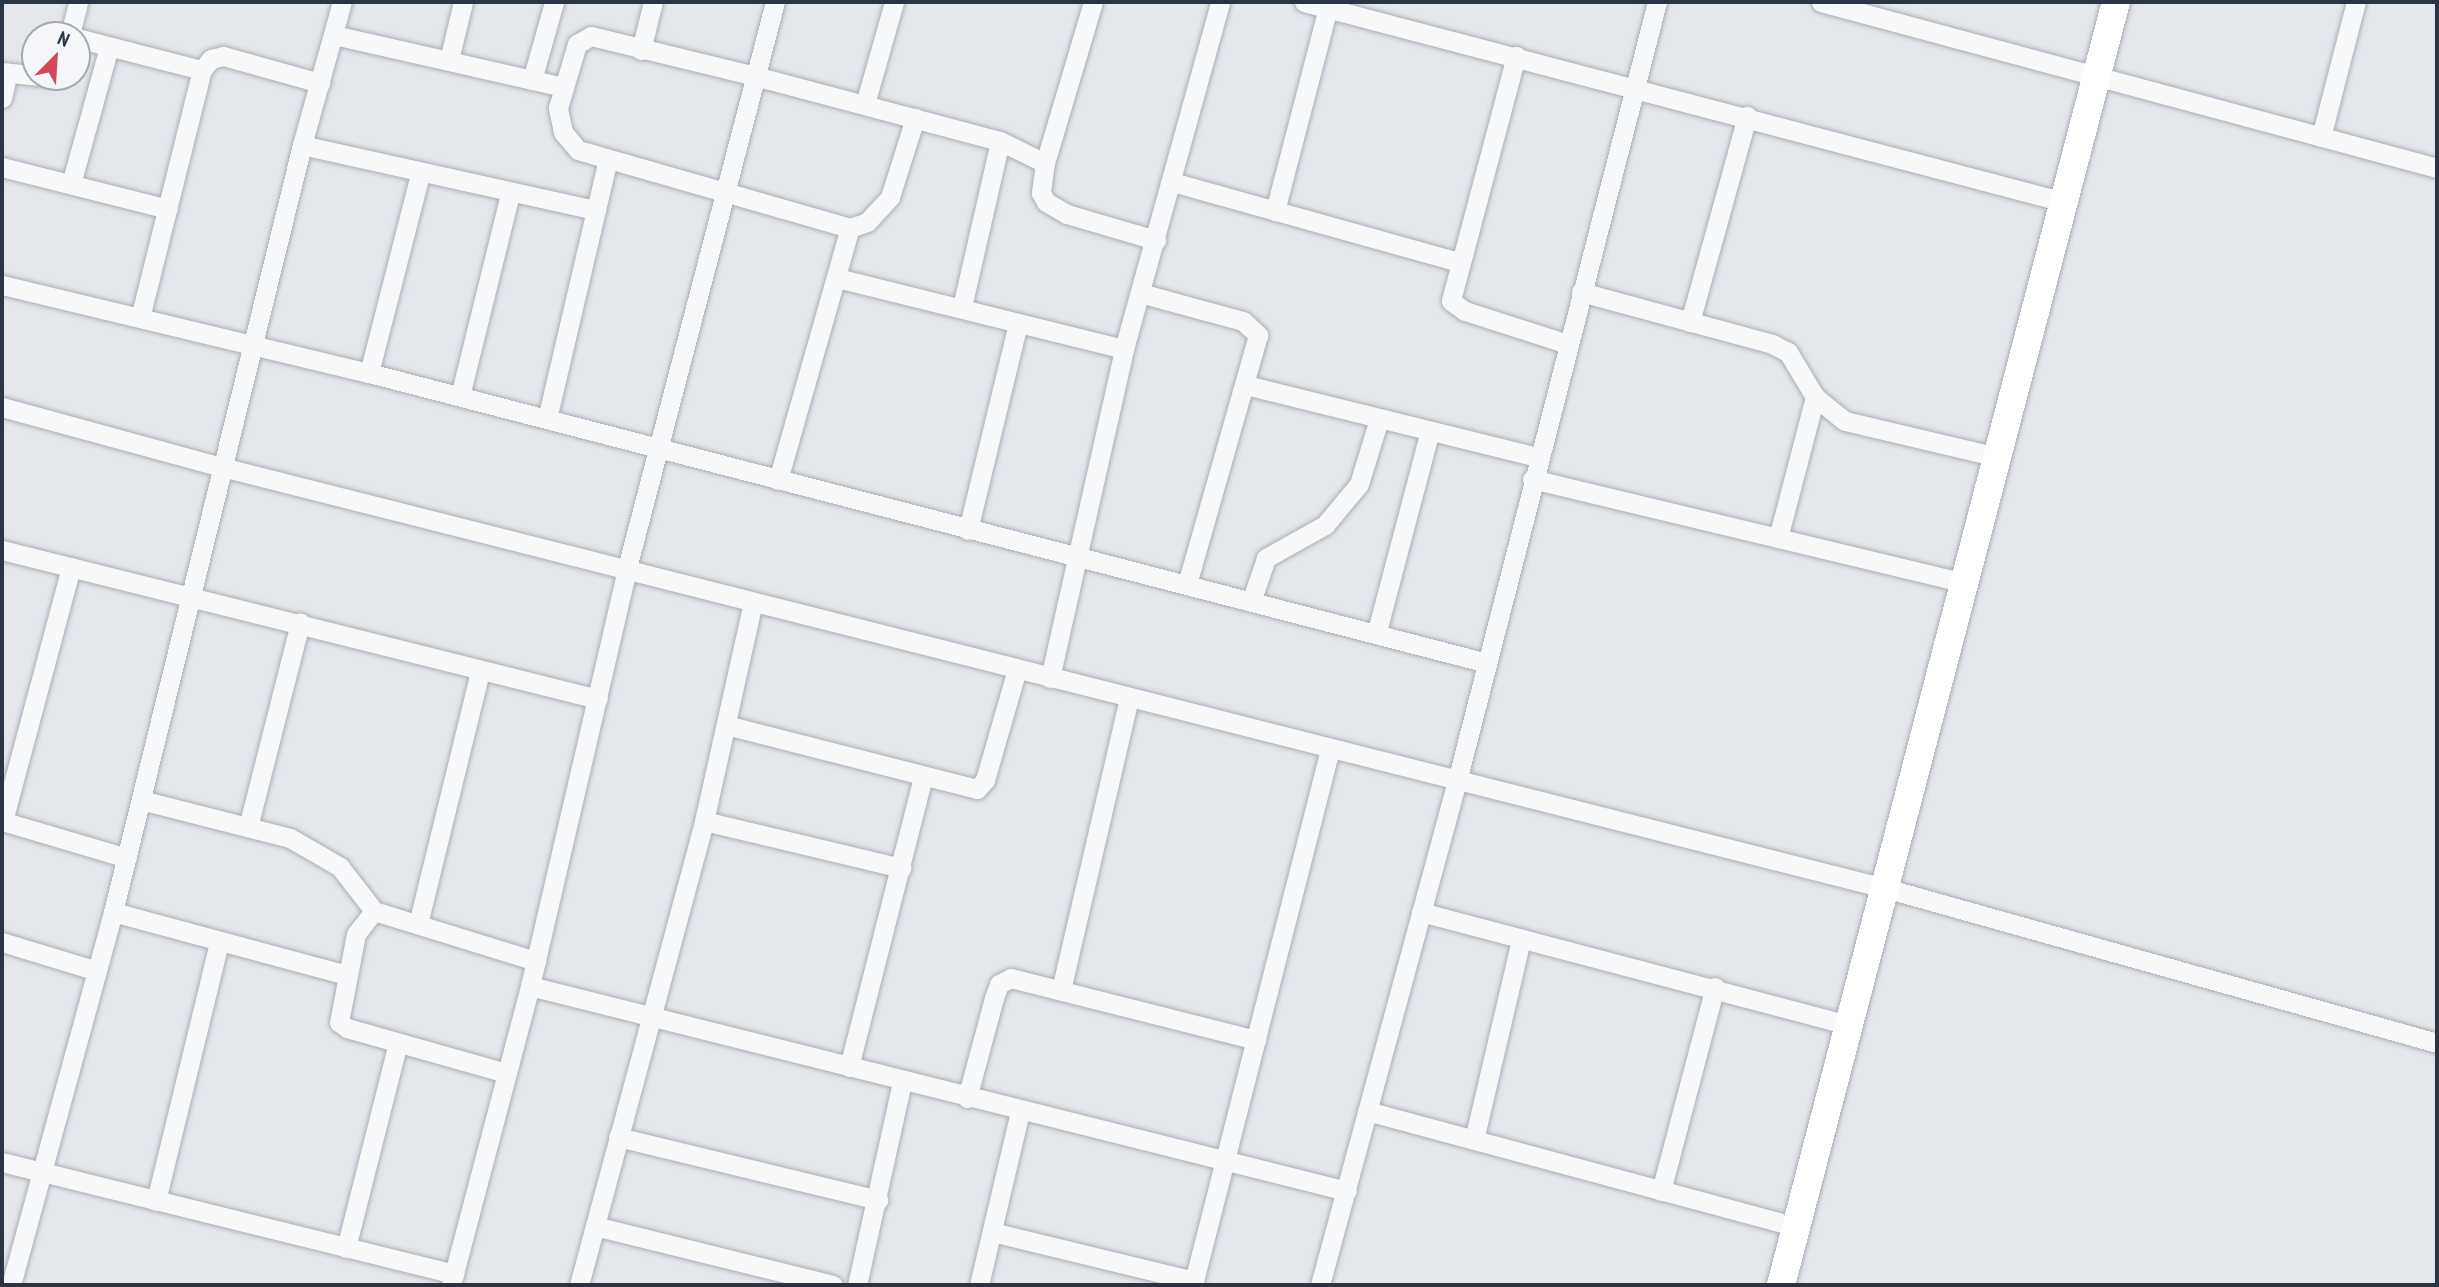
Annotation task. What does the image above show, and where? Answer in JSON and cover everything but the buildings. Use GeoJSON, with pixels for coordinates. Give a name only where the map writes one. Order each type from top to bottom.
{"type":"FeatureCollection","features":[{"type":"Feature","properties":{"kind":"street"},"geometry":{"type":"LineString","coordinates":[[73,21],[78,2]]}},
{"type":"Feature","properties":{"kind":"street"},"geometry":{"type":"LineString","coordinates":[[11,1285],[39,1172],[127,858],[302,145],[341,2]]}},
{"type":"Feature","properties":{"kind":"street"},"geometry":{"type":"LineString","coordinates":[[449,60],[463,2]]}},
{"type":"Feature","properties":{"kind":"street"},"geometry":{"type":"LineString","coordinates":[[532,80],[554,2]]}},
{"type":"Feature","properties":{"kind":"street"},"geometry":{"type":"LineString","coordinates":[[641,50],[653,2]]}},
{"type":"Feature","properties":{"kind":"street"},"geometry":{"type":"LineString","coordinates":[[2,1162],[346,1248],[452,1279],[530,986],[627,568],[775,2]]}},
{"type":"Feature","properties":{"kind":"street"},"geometry":{"type":"LineString","coordinates":[[865,104],[894,2]]}},
{"type":"Feature","properties":{"kind":"street"},"geometry":{"type":"LineString","coordinates":[[1093,2],[1045,163],[1041,193],[1045,202],[1067,214],[1156,240]]}},
{"type":"Feature","properties":{"kind":"street"},"geometry":{"type":"LineString","coordinates":[[1050,678],[1124,349],[1220,2]]}},
{"type":"Feature","properties":{"kind":"street"},"geometry":{"type":"LineString","coordinates":[[1304,2],[1633,85],[2064,202]]}},
{"type":"Feature","properties":{"kind":"street"},"geometry":{"type":"LineString","coordinates":[[1320,1285],[1458,778],[1633,85],[1657,2]]}},
{"type":"Feature","properties":{"kind":"street"},"geometry":{"type":"LineString","coordinates":[[1821,2],[2437,168]]}},
{"type":"Feature","properties":{"kind":"street"},"geometry":{"type":"LineString","coordinates":[[1781,1285],[2116,2]]}},
{"type":"Feature","properties":{"kind":"street"},"geometry":{"type":"LineString","coordinates":[[2321,136],[2356,2]]}},
{"type":"Feature","properties":{"kind":"street"},"geometry":{"type":"LineString","coordinates":[[1275,211],[1328,8]]}},
{"type":"Feature","properties":{"kind":"street"},"geometry":{"type":"LineString","coordinates":[[334,34],[562,87]]}},
{"type":"Feature","properties":{"kind":"street"},"geometry":{"type":"LineString","coordinates":[[915,118],[890,197],[867,222],[850,228],[608,159],[569,143],[559,121],[562,87],[573,52],[584,38],[755,76],[865,104],[1000,141],[1045,163]]}},
{"type":"Feature","properties":{"kind":"street"},"geometry":{"type":"LineString","coordinates":[[91,42],[202,70]]}},
{"type":"Feature","properties":{"kind":"street"},"geometry":{"type":"LineString","coordinates":[[71,184],[109,47]]}},
{"type":"Feature","properties":{"kind":"street"},"geometry":{"type":"LineString","coordinates":[[140,318],[202,70],[211,59],[223,56],[320,83]]}},
{"type":"Feature","properties":{"kind":"street"},"geometry":{"type":"LineString","coordinates":[[1516,56],[1459,262],[1453,304],[1568,344]]}},
{"type":"Feature","properties":{"kind":"street"},"geometry":{"type":"LineString","coordinates":[[2,98],[5,73]]}},
{"type":"Feature","properties":{"kind":"street"},"geometry":{"type":"LineString","coordinates":[[1690,322],[1747,116]]}},
{"type":"Feature","properties":{"kind":"street"},"geometry":{"type":"LineString","coordinates":[[962,307],[1000,141]]}},
{"type":"Feature","properties":{"kind":"street"},"geometry":{"type":"LineString","coordinates":[[302,145],[510,194],[596,210]]}},
{"type":"Feature","properties":{"kind":"street"},"geometry":{"type":"LineString","coordinates":[[547,419],[608,159]]}},
{"type":"Feature","properties":{"kind":"street"},"geometry":{"type":"LineString","coordinates":[[2,167],[168,209]]}},
{"type":"Feature","properties":{"kind":"street"},"geometry":{"type":"LineString","coordinates":[[369,373],[420,174]]}},
{"type":"Feature","properties":{"kind":"street"},"geometry":{"type":"LineString","coordinates":[[1172,182],[1459,262]]}},
{"type":"Feature","properties":{"kind":"street"},"geometry":{"type":"LineString","coordinates":[[460,396],[510,194]]}},
{"type":"Feature","properties":{"kind":"street"},"geometry":{"type":"LineString","coordinates":[[778,480],[850,228]]}},
{"type":"Feature","properties":{"kind":"street"},"geometry":{"type":"LineString","coordinates":[[836,278],[1124,349]]}},
{"type":"Feature","properties":{"kind":"street"},"geometry":{"type":"LineString","coordinates":[[2,285],[460,396],[968,530],[1078,555],[1377,631],[1487,663]]}},
{"type":"Feature","properties":{"kind":"street"},"geometry":{"type":"LineString","coordinates":[[1581,292],[1788,352],[1815,397],[1844,421],[1997,457]]}},
{"type":"Feature","properties":{"kind":"street"},"geometry":{"type":"LineString","coordinates":[[1140,293],[1250,324],[1258,344],[1187,584]]}},
{"type":"Feature","properties":{"kind":"street"},"geometry":{"type":"LineString","coordinates":[[968,530],[1018,324]]}},
{"type":"Feature","properties":{"kind":"street"},"geometry":{"type":"LineString","coordinates":[[1246,385],[1538,457]]}},
{"type":"Feature","properties":{"kind":"street"},"geometry":{"type":"LineString","coordinates":[[1778,538],[1815,397]]}},
{"type":"Feature","properties":{"kind":"street"},"geometry":{"type":"LineString","coordinates":[[2,407],[222,467],[1885,888],[2437,1043]]}},
{"type":"Feature","properties":{"kind":"street"},"geometry":{"type":"LineString","coordinates":[[1252,599],[1266,558],[1325,526],[1359,484],[1380,418]]}},
{"type":"Feature","properties":{"kind":"street"},"geometry":{"type":"LineString","coordinates":[[1377,631],[1430,430]]}},
{"type":"Feature","properties":{"kind":"street"},"geometry":{"type":"LineString","coordinates":[[1532,479],[1965,583]]}},
{"type":"Feature","properties":{"kind":"street"},"geometry":{"type":"LineString","coordinates":[[2,550],[191,594],[480,671],[598,699]]}},
{"type":"Feature","properties":{"kind":"street"},"geometry":{"type":"LineString","coordinates":[[71,567],[9,769],[2,821],[127,858]]}},
{"type":"Feature","properties":{"kind":"street"},"geometry":{"type":"LineString","coordinates":[[579,1285],[704,821],[754,602]]}},
{"type":"Feature","properties":{"kind":"street"},"geometry":{"type":"LineString","coordinates":[[248,827],[300,623]]}},
{"type":"Feature","properties":{"kind":"street"},"geometry":{"type":"LineString","coordinates":[[726,725],[972,788],[983,785],[1017,669]]}},
{"type":"Feature","properties":{"kind":"street"},"geometry":{"type":"LineString","coordinates":[[418,924],[480,671]]}},
{"type":"Feature","properties":{"kind":"street"},"geometry":{"type":"LineString","coordinates":[[1061,990],[1129,698]]}},
{"type":"Feature","properties":{"kind":"street"},"geometry":{"type":"LineString","coordinates":[[992,1232],[1194,1283],[1228,1163],[1256,1040],[1330,748]]}},
{"type":"Feature","properties":{"kind":"street"},"geometry":{"type":"LineString","coordinates":[[849,1067],[923,776]]}},
{"type":"Feature","properties":{"kind":"street"},"geometry":{"type":"LineString","coordinates":[[141,800],[290,838],[328,859],[374,911],[536,961]]}},
{"type":"Feature","properties":{"kind":"street"},"geometry":{"type":"LineString","coordinates":[[704,821],[901,868]]}},
{"type":"Feature","properties":{"kind":"street"},"geometry":{"type":"LineString","coordinates":[[374,911],[356,934],[339,1021],[347,1028],[398,1044],[506,1073]]}},
{"type":"Feature","properties":{"kind":"street"},"geometry":{"type":"LineString","coordinates":[[113,912],[347,975]]}},
{"type":"Feature","properties":{"kind":"street"},"geometry":{"type":"LineString","coordinates":[[1422,912],[1716,987],[1849,1025]]}},
{"type":"Feature","properties":{"kind":"street"},"geometry":{"type":"LineString","coordinates":[[1474,1140],[1521,939]]}},
{"type":"Feature","properties":{"kind":"street"},"geometry":{"type":"LineString","coordinates":[[2,942],[97,971]]}},
{"type":"Feature","properties":{"kind":"street"},"geometry":{"type":"LineString","coordinates":[[156,1201],[219,942]]}},
{"type":"Feature","properties":{"kind":"street"},"geometry":{"type":"LineString","coordinates":[[967,1098],[999,984],[1010,978],[1256,1040]]}},
{"type":"Feature","properties":{"kind":"street"},"geometry":{"type":"LineString","coordinates":[[530,986],[652,1015],[902,1083],[1347,1191]]}},
{"type":"Feature","properties":{"kind":"street"},"geometry":{"type":"LineString","coordinates":[[1661,1191],[1716,987]]}},
{"type":"Feature","properties":{"kind":"street"},"geometry":{"type":"LineString","coordinates":[[346,1248],[398,1044]]}},
{"type":"Feature","properties":{"kind":"street"},"geometry":{"type":"LineString","coordinates":[[857,1285],[902,1083]]}},
{"type":"Feature","properties":{"kind":"street"},"geometry":{"type":"LineString","coordinates":[[1367,1111],[1797,1227]]}},
{"type":"Feature","properties":{"kind":"street"},"geometry":{"type":"LineString","coordinates":[[979,1285],[1020,1112]]}},
{"type":"Feature","properties":{"kind":"street"},"geometry":{"type":"LineString","coordinates":[[618,1137],[878,1200]]}},
{"type":"Feature","properties":{"kind":"street"},"geometry":{"type":"LineString","coordinates":[[595,1226],[833,1285]]}}]}
